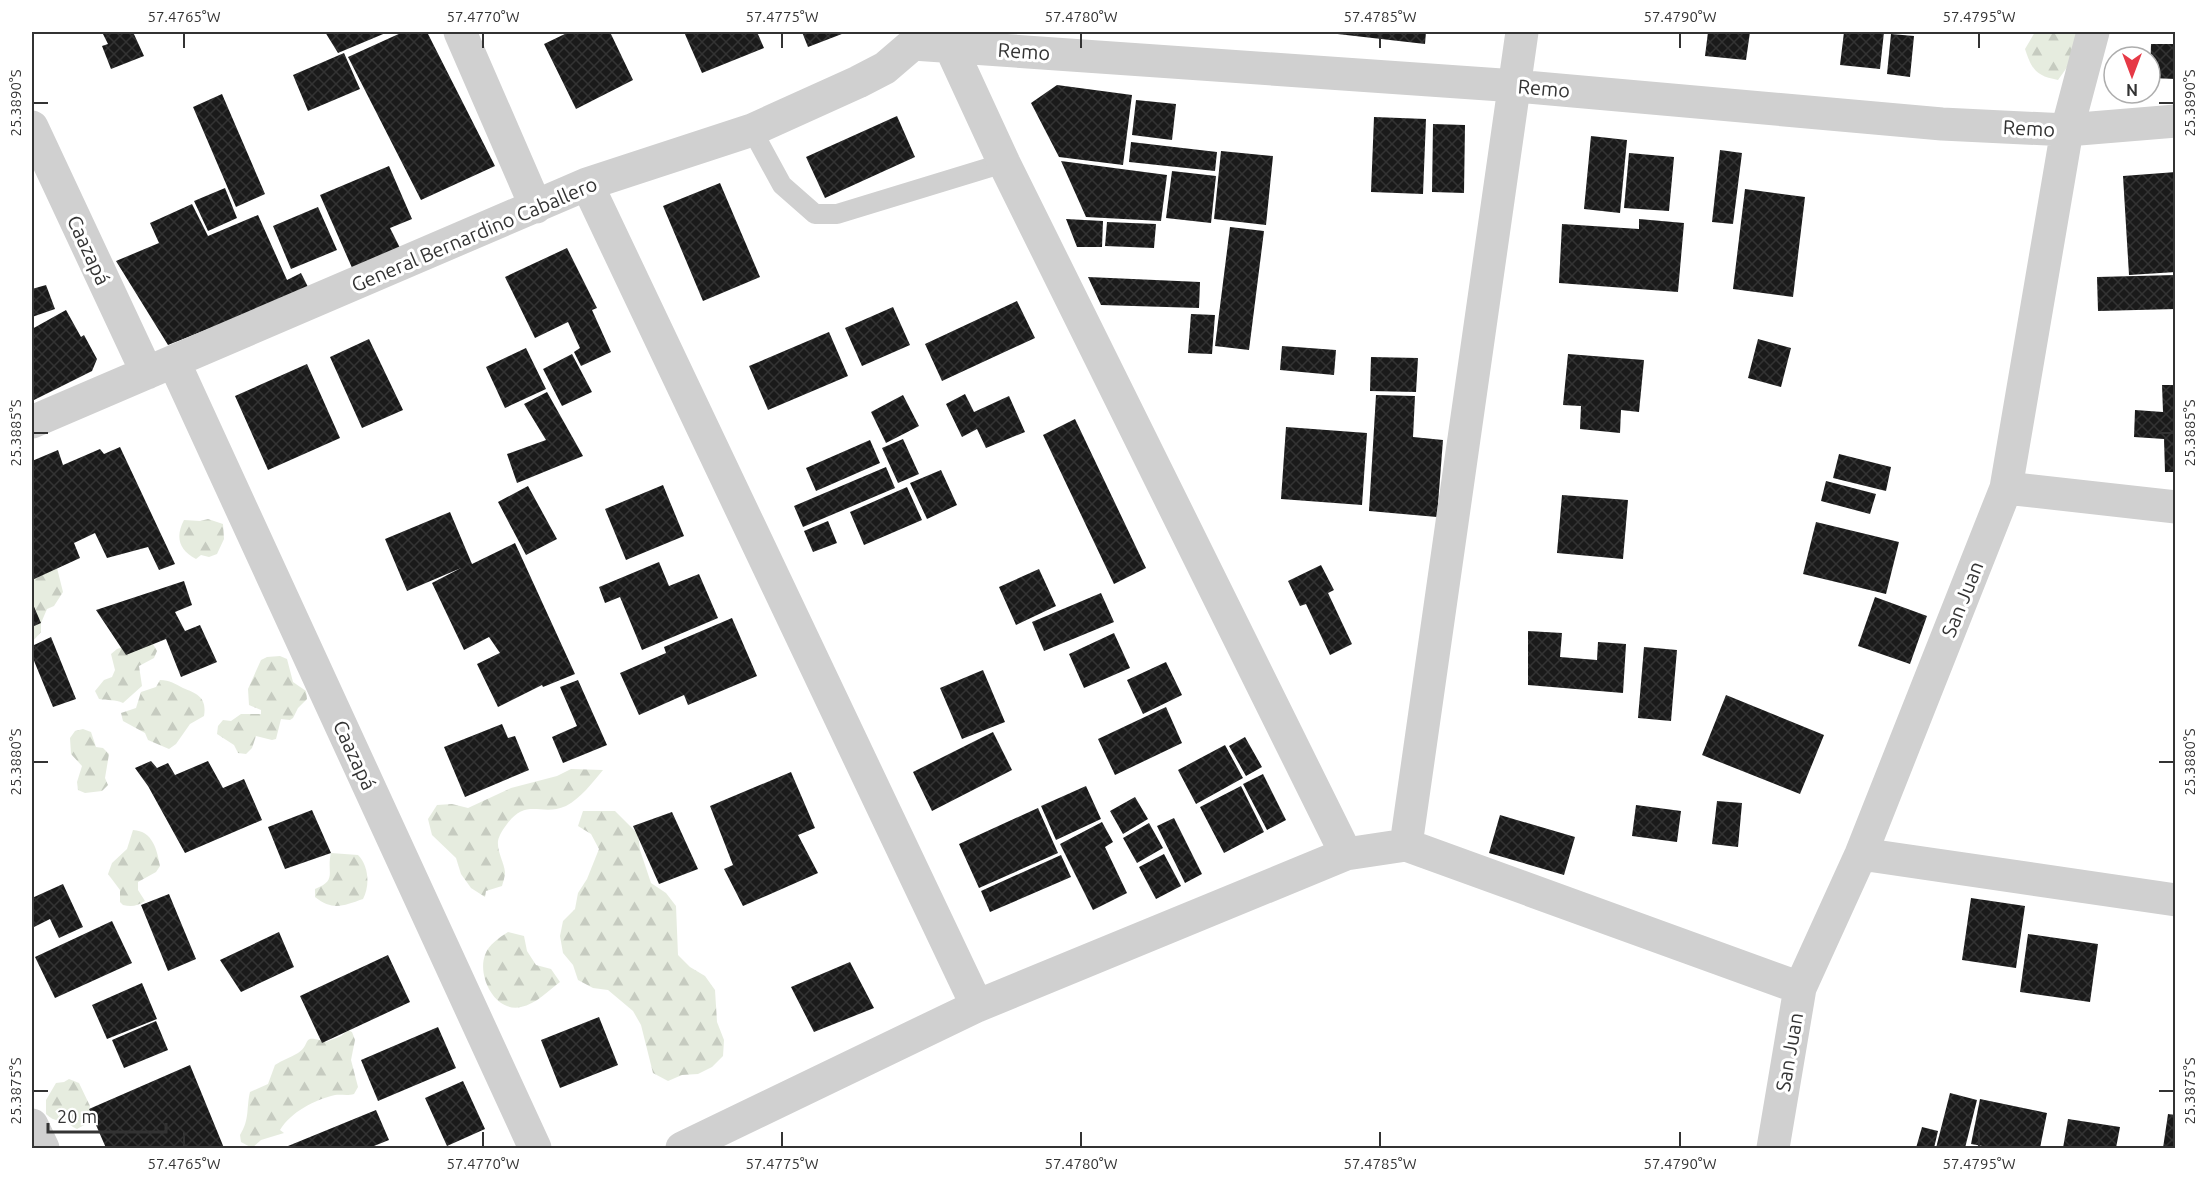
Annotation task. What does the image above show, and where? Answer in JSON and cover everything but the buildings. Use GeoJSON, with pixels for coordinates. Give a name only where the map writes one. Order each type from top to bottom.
{"type":"FeatureCollection","features":[{"type":"Feature","properties":{"kind":"street"},"geometry":{"type":"LineString","coordinates":[[460,32],[536,207]]}},
{"type":"Feature","properties":{"kind":"street"},"geometry":{"type":"LineString","coordinates":[[1406,845],[1522,32]]}},
{"type":"Feature","properties":{"kind":"street","name":"San Juan"},"geometry":{"type":"LineString","coordinates":[[1773,1149],[1800,988],[1861,854],[2006,488],[2067,130],[2093,32]]}},
{"type":"Feature","properties":{"kind":"street","name":"General Bernardino Caballero"},"geometry":{"type":"LineString","coordinates":[[32,422],[587,184],[752,130],[885,68],[913,38]]}},
{"type":"Feature","properties":{"kind":"street","name":"Remo"},"geometry":{"type":"LineString","coordinates":[[913,38],[950,46],[1516,86],[1942,124],[2067,130],[2175,121]]}},
{"type":"Feature","properties":{"kind":"street"},"geometry":{"type":"LineString","coordinates":[[950,46],[1004,163],[1346,854]]}},
{"type":"Feature","properties":{"kind":"street","name":"Caazapá"},"geometry":{"type":"LineString","coordinates":[[32,127],[161,367],[535,1149]]}},
{"type":"Feature","properties":{"kind":"street"},"geometry":{"type":"LineString","coordinates":[[587,184],[977,1006]]}},
{"type":"Feature","properties":{"kind":"street"},"geometry":{"type":"LineString","coordinates":[[2006,488],[2175,507]]}},
{"type":"Feature","properties":{"kind":"street"},"geometry":{"type":"LineString","coordinates":[[681,1149],[977,1006],[1346,854],[1406,845],[1800,988]]}},
{"type":"Feature","properties":{"kind":"street"},"geometry":{"type":"LineString","coordinates":[[1861,854],[2175,900]]}},
{"type":"Feature","properties":{"kind":"street"},"geometry":{"type":"LineString","coordinates":[[32,1125],[43,1149]]}},
{"type":"Feature","properties":{"kind":"lane"},"geometry":{"type":"LineString","coordinates":[[752,130],[782,185],[815,214],[837,214],[1004,163]]}},
{"type":"Feature","properties":{"kind":"green space"},"geometry":{"type":"Polygon","coordinates":[[[2035,32],[2082,32],[2068,66],[2058,80],[2040,74],[2030,62],[2025,49],[2035,32]]]}},
{"type":"Feature","properties":{"kind":"green space"},"geometry":{"type":"Polygon","coordinates":[[[208,519],[223,524],[224,539],[217,554],[209,557],[201,555],[196,559],[182,547],[179,537],[181,526],[184,520],[208,519]]]}},
{"type":"Feature","properties":{"kind":"green space"},"geometry":{"type":"Polygon","coordinates":[[[32,545],[48,548],[57,568],[63,592],[54,606],[47,609],[41,623],[41,632],[32,642],[32,545]]]}},
{"type":"Feature","properties":{"kind":"green space"},"geometry":{"type":"Polygon","coordinates":[[[132,644],[153,644],[157,651],[154,658],[139,666],[142,686],[123,703],[99,699],[95,691],[104,680],[112,677],[115,670],[111,654],[117,649],[132,644]]]}},
{"type":"Feature","properties":{"kind":"green space"},"geometry":{"type":"Polygon","coordinates":[[[280,656],[287,659],[293,682],[306,691],[307,699],[298,708],[293,718],[281,719],[276,739],[256,736],[252,748],[246,754],[238,753],[234,745],[217,734],[218,726],[223,720],[231,721],[241,714],[261,714],[261,710],[249,705],[248,689],[261,660],[280,656]]]}},
{"type":"Feature","properties":{"kind":"green space"},"geometry":{"type":"Polygon","coordinates":[[[160,680],[170,681],[193,692],[203,701],[205,710],[204,716],[190,724],[176,744],[169,749],[148,740],[145,733],[123,721],[121,713],[136,708],[141,692],[156,687],[160,680]]]}},
{"type":"Feature","properties":{"kind":"green space"},"geometry":{"type":"Polygon","coordinates":[[[83,729],[91,732],[96,747],[103,748],[109,754],[105,778],[108,785],[102,791],[85,793],[78,790],[77,782],[82,766],[71,754],[70,738],[75,731],[83,729]]]}},
{"type":"Feature","properties":{"kind":"green space"},"geometry":{"type":"Polygon","coordinates":[[[571,769],[603,770],[581,795],[566,806],[549,810],[528,809],[514,816],[499,836],[498,841],[505,872],[502,886],[486,891],[485,897],[471,888],[461,874],[456,858],[432,835],[428,819],[437,805],[452,804],[468,808],[511,788],[557,776],[571,769]]]}},
{"type":"Feature","properties":{"kind":"green space"},"geometry":{"type":"Polygon","coordinates":[[[583,811],[615,811],[638,834],[640,850],[651,883],[666,893],[676,906],[678,955],[690,967],[705,976],[715,990],[717,1022],[724,1040],[723,1056],[712,1067],[698,1074],[682,1075],[668,1081],[653,1073],[641,1025],[633,1011],[608,990],[593,988],[578,980],[573,965],[563,953],[560,936],[563,921],[575,909],[578,893],[587,879],[599,849],[591,834],[578,826],[583,811]]]}},
{"type":"Feature","properties":{"kind":"green space"},"geometry":{"type":"Polygon","coordinates":[[[133,830],[145,834],[153,842],[160,866],[156,872],[138,882],[138,890],[145,901],[129,906],[120,902],[120,890],[108,874],[112,863],[127,849],[133,830]]]}},
{"type":"Feature","properties":{"kind":"green space"},"geometry":{"type":"Polygon","coordinates":[[[331,853],[358,855],[362,860],[367,876],[367,888],[363,899],[350,904],[333,906],[315,897],[315,889],[329,879],[331,853]]]}},
{"type":"Feature","properties":{"kind":"green space"},"geometry":{"type":"Polygon","coordinates":[[[508,932],[524,936],[527,951],[536,965],[551,969],[560,982],[537,1000],[521,1007],[512,1007],[496,999],[490,991],[484,973],[483,964],[487,951],[508,932]]]}},
{"type":"Feature","properties":{"kind":"green space"},"geometry":{"type":"Polygon","coordinates":[[[348,1030],[352,1032],[355,1040],[351,1060],[358,1087],[354,1094],[335,1095],[311,1104],[290,1118],[280,1130],[284,1133],[261,1140],[252,1148],[241,1142],[240,1135],[247,1119],[250,1092],[268,1084],[275,1065],[302,1050],[309,1039],[326,1042],[341,1036],[348,1030]]]}},
{"type":"Feature","properties":{"kind":"green space"},"geometry":{"type":"Polygon","coordinates":[[[69,1079],[79,1083],[90,1106],[86,1124],[77,1129],[52,1119],[46,1114],[46,1100],[56,1083],[69,1079]]]}}]}
